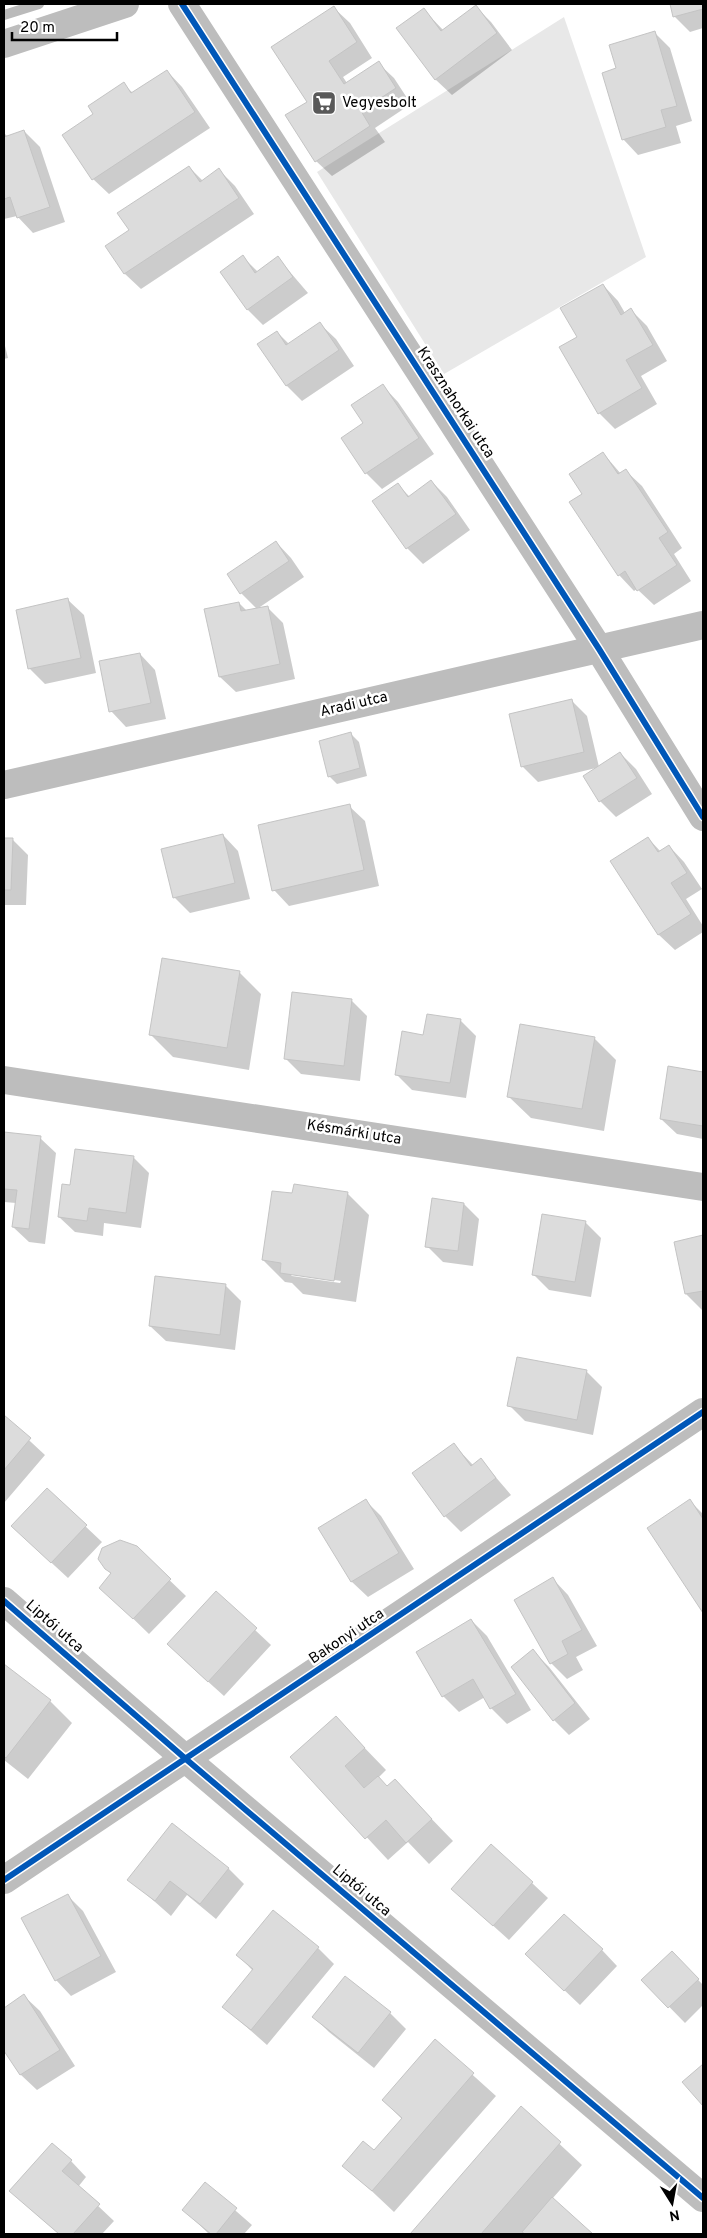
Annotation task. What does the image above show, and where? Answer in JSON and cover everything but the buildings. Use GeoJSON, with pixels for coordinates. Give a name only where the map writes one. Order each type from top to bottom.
{"type":"FeatureCollection","features":[{"type":"Feature","properties":{"kind":"street","name":"Krasznahorkai utca"},"geometry":{"type":"LineString","coordinates":[[182,4],[599,649],[703,817]]}},
{"type":"Feature","properties":{"kind":"street"},"geometry":{"type":"LineString","coordinates":[[4,44],[111,6]]}},
{"type":"Feature","properties":{"kind":"street","name":"Aradi utca"},"geometry":{"type":"LineString","coordinates":[[4,785],[703,625]]}},
{"type":"Feature","properties":{"kind":"street","name":"Késmárki utca"},"geometry":{"type":"LineString","coordinates":[[4,1080],[703,1187]]}},
{"type":"Feature","properties":{"kind":"street","name":"Bakonyi utca"},"geometry":{"type":"LineString","coordinates":[[4,1880],[187,1760],[703,1412]]}},
{"type":"Feature","properties":{"kind":"street","name":"Liptói utca"},"geometry":{"type":"LineString","coordinates":[[4,1600],[187,1760],[703,2198]]}},
{"type":"Feature","properties":{"kind":"shaded area"},"geometry":{"type":"Polygon","coordinates":[[[564,17],[646,257],[444,374],[317,172],[564,17]]]}},
{"type":"Feature","properties":{"kind":"waterway"},"geometry":{"type":"LineString","coordinates":[[4,15],[39,4]]}},
{"type":"Feature","properties":{"kind":"cycle path"},"geometry":{"type":"LineString","coordinates":[[182,4],[599,649],[703,817]]}},
{"type":"Feature","properties":{"kind":"cycle path"},"geometry":{"type":"LineString","coordinates":[[4,1880],[703,1412]]}},
{"type":"Feature","properties":{"kind":"cycle path"},"geometry":{"type":"LineString","coordinates":[[4,1601],[187,1760],[703,2198]]}},
{"type":"Feature","properties":{"kind":"place","name":"Vegyesbolt"},"geometry":{"type":"Point","coordinates":[324,103]}}]}
